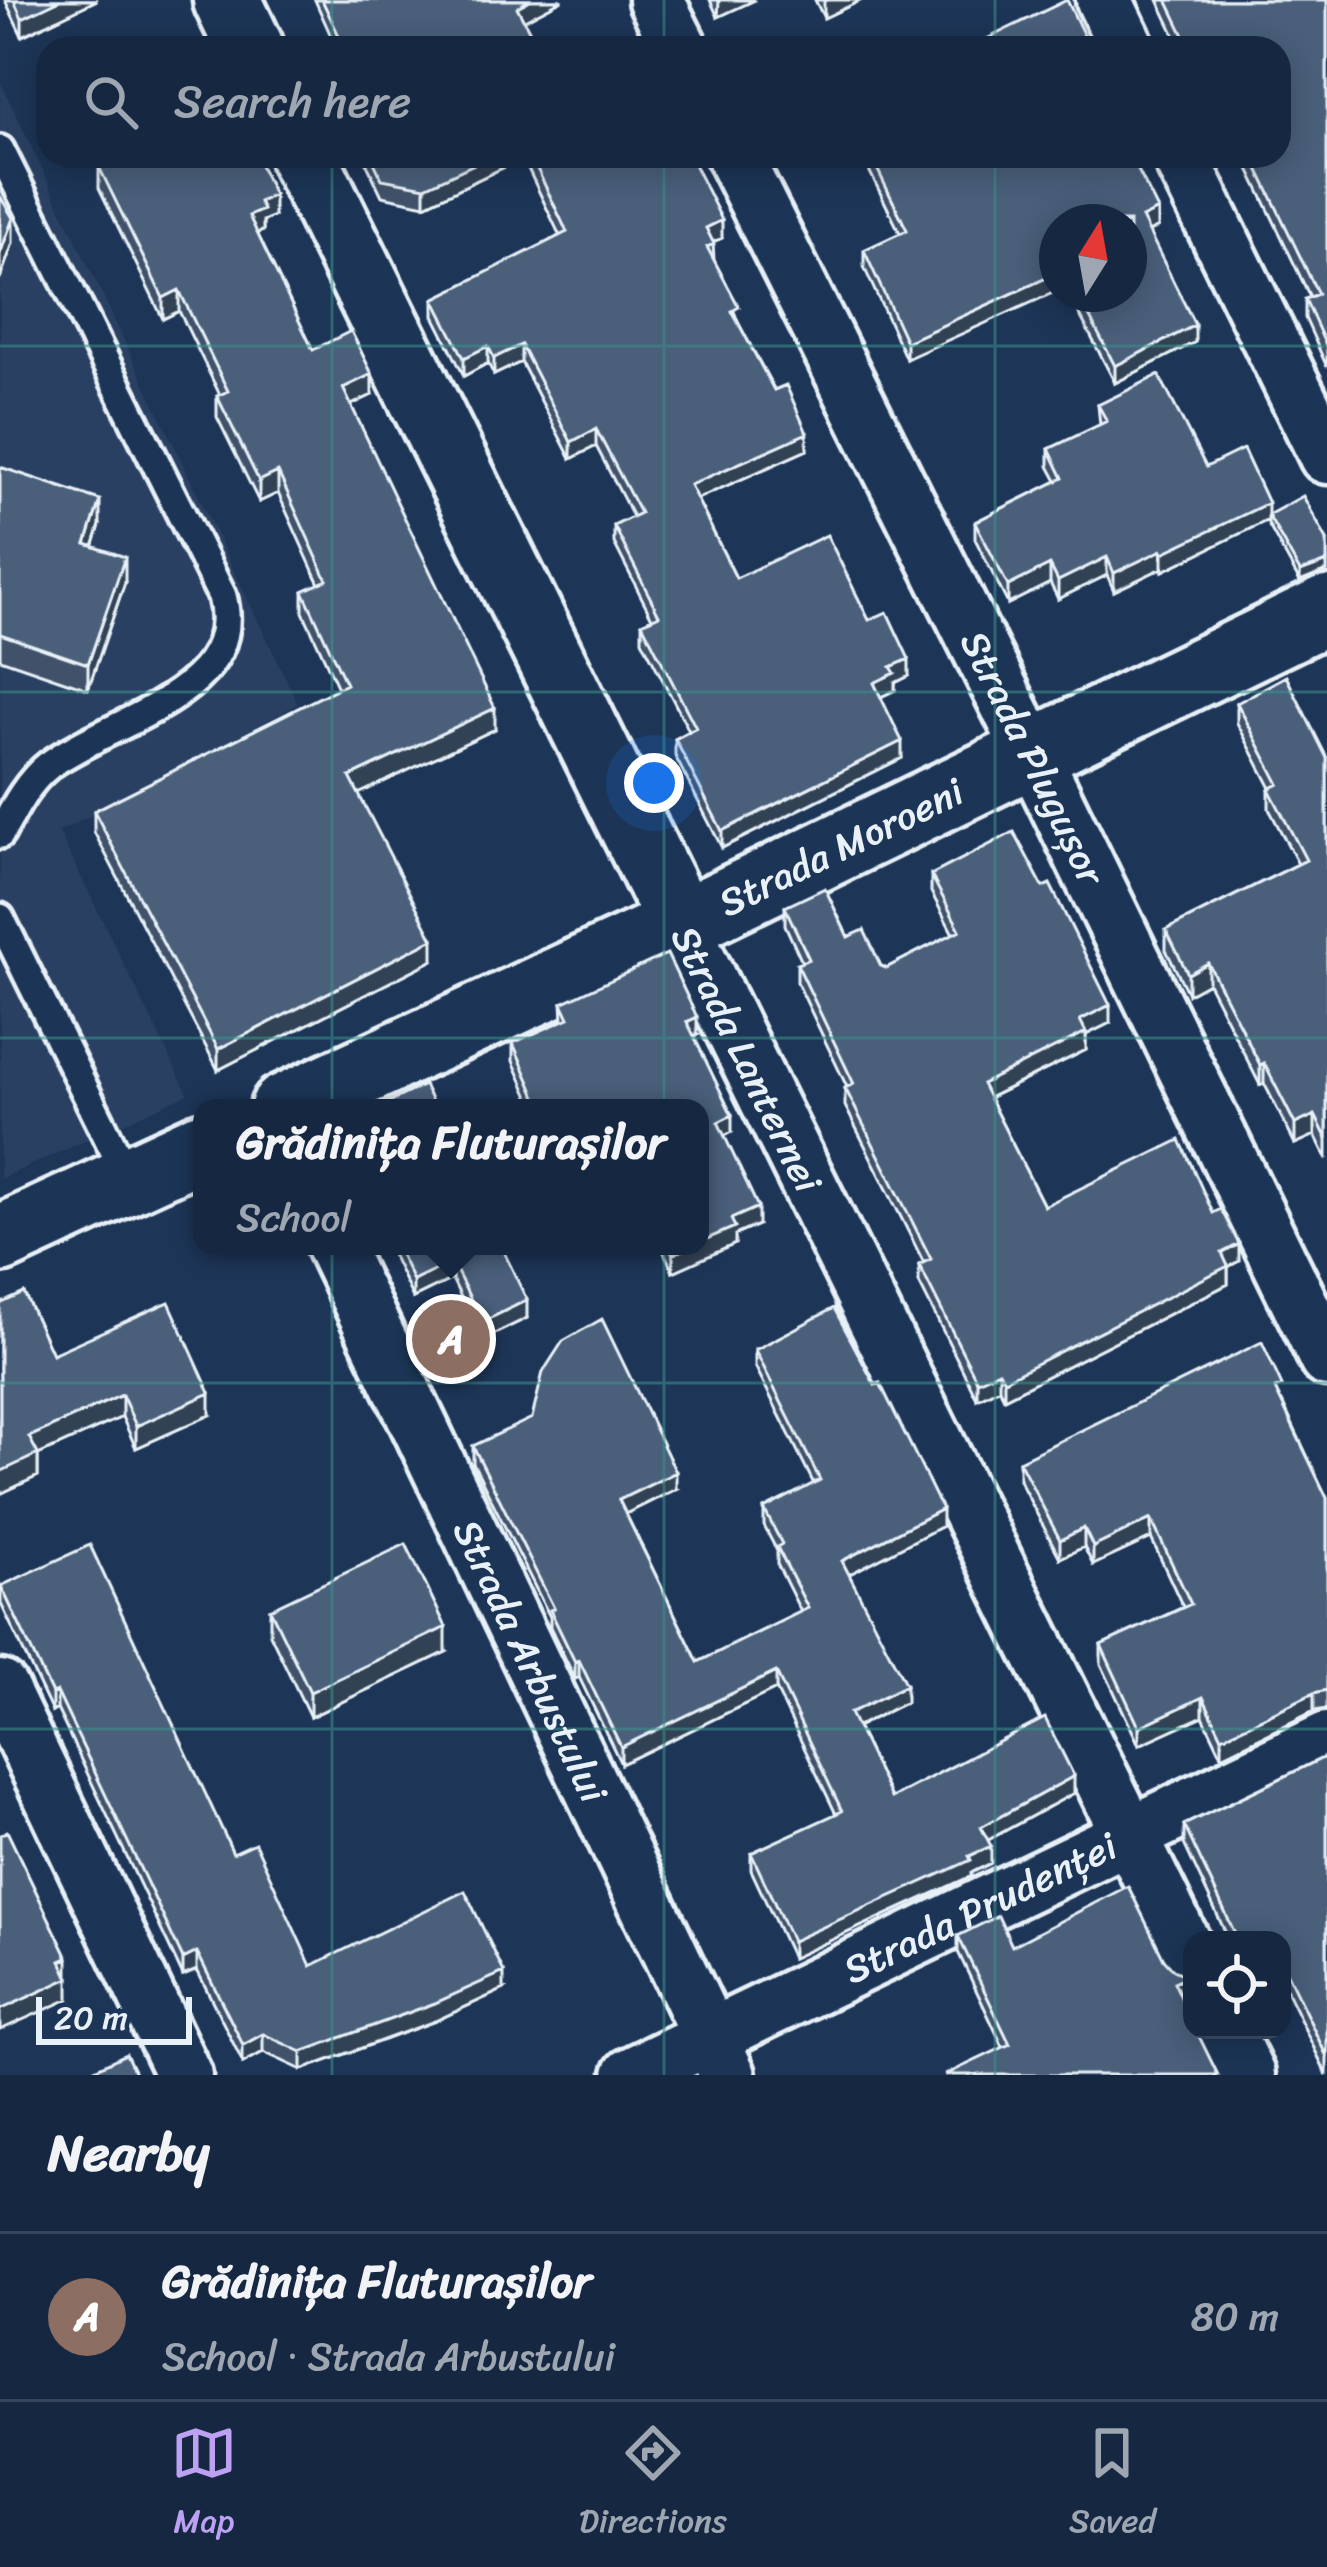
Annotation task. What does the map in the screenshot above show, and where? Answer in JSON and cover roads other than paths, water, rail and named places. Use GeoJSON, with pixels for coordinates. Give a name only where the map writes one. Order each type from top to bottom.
{"type":"FeatureCollection","features":[{"type":"Feature","properties":{"kind":"street"},"geometry":{"type":"LineString","coordinates":[[227,0],[244,36]]}},
{"type":"Feature","properties":{"kind":"street"},"geometry":{"type":"LineString","coordinates":[[656,0],[674,36]]}},
{"type":"Feature","properties":{"kind":"street"},"geometry":{"type":"LineString","coordinates":[[1104,0],[1121,36]]}},
{"type":"Feature","properties":{"kind":"street","name":"Strada Lanternei"},"geometry":{"type":"LineString","coordinates":[[310,168],[1183,1943]]}},
{"type":"Feature","properties":{"kind":"street","name":"Strada Plugușor"},"geometry":{"type":"LineString","coordinates":[[740,168],[1327,1359]]}},
{"type":"Feature","properties":{"kind":"street"},"geometry":{"type":"LineString","coordinates":[[1186,168],[1327,456]]}},
{"type":"Feature","properties":{"kind":"street","name":"Strada Moroeni"},"geometry":{"type":"LineString","coordinates":[[303,1099],[680,924],[1327,610]]}},
{"type":"Feature","properties":{"kind":"street"},"geometry":{"type":"LineString","coordinates":[[0,1239],[193,1150]]}},
{"type":"Feature","properties":{"kind":"street","name":"Strada Arbustului"},"geometry":{"type":"LineString","coordinates":[[338,1255],[719,2056]]}},
{"type":"Feature","properties":{"kind":"street"},"geometry":{"type":"LineString","coordinates":[[0,1688],[184,2075]]}},
{"type":"Feature","properties":{"kind":"street","name":"Strada Prudenței"},"geometry":{"type":"LineString","coordinates":[[632,2075],[719,2056],[1130,1835],[1327,1740]]}},
{"type":"Feature","properties":{"kind":"street"},"geometry":{"type":"LineString","coordinates":[[1229,2039],[1247,2075]]}},
{"type":"Feature","properties":{"kind":"lane"},"geometry":{"type":"LineString","coordinates":[[0,150],[223,596],[228,618],[211,667],[188,686],[47,766],[19,800],[0,834]]}},
{"type":"Feature","properties":{"kind":"lane"},"geometry":{"type":"LineString","coordinates":[[0,918],[129,1180]]}},
{"type":"Feature","properties":{"kind":"place","name":"Grădinița Fluturașilor"},"geometry":{"type":"Point","coordinates":[451,1339]}}]}
